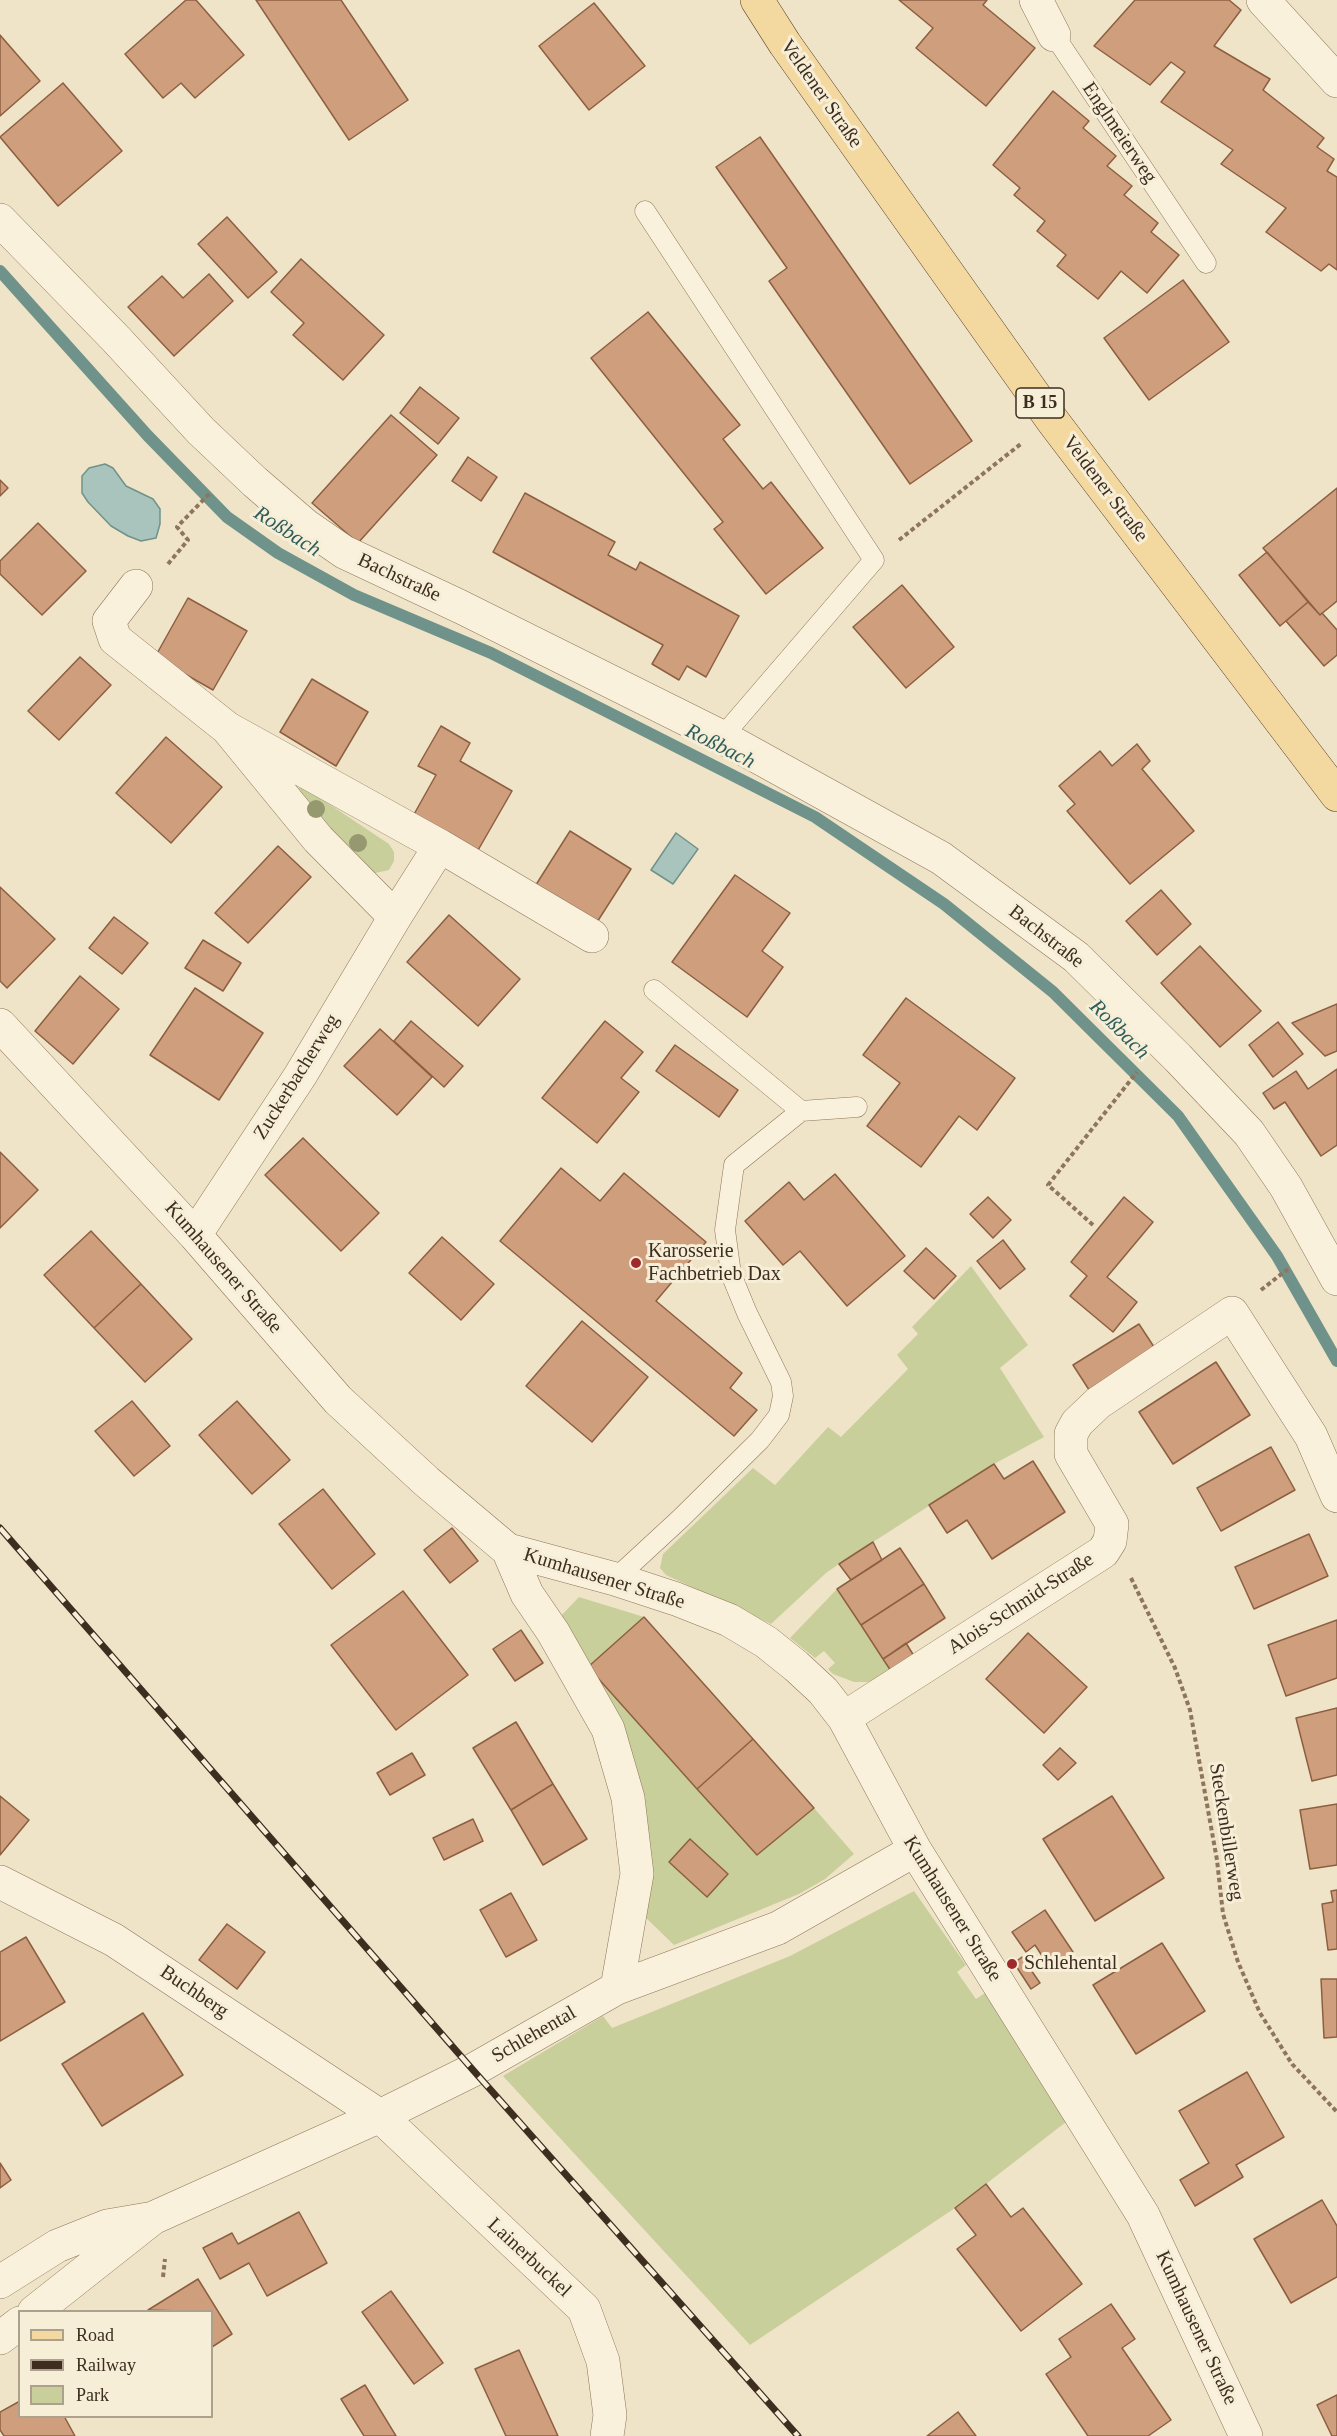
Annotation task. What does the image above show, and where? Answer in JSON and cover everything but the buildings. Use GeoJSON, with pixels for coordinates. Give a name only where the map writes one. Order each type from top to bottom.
{"type":"FeatureCollection","features":[{"type":"Feature","properties":{"kind":"main road","name":"Veldener Straße"},"geometry":{"type":"LineString","coordinates":[[757,0],[785,44],[1052,420],[1337,795]]}},
{"type":"Feature","properties":{"kind":"street","name":"Englmeierweg"},"geometry":{"type":"LineString","coordinates":[[1036,0],[1054,35]]}},
{"type":"Feature","properties":{"kind":"street"},"geometry":{"type":"LineString","coordinates":[[1263,0],[1337,81]]}},
{"type":"Feature","properties":{"kind":"street","name":"Bachstraße"},"geometry":{"type":"LineString","coordinates":[[0,220],[116,339],[201,431],[304,525],[344,552],[722,737],[941,858],[1076,957],[1250,1133],[1286,1187],[1337,1279]]}},
{"type":"Feature","properties":{"kind":"street"},"geometry":{"type":"LineString","coordinates":[[136,586],[109,621],[115,639],[226,728],[440,846],[592,936]]}},
{"type":"Feature","properties":{"kind":"street"},"geometry":{"type":"LineString","coordinates":[[226,728],[318,839],[395,917]]}},
{"type":"Feature","properties":{"kind":"street","name":"Zuckerbacherweg"},"geometry":{"type":"LineString","coordinates":[[195,1234],[300,1076],[440,846]]}},
{"type":"Feature","properties":{"kind":"street","name":"Kumhausener Straße"},"geometry":{"type":"LineString","coordinates":[[0,1025],[195,1234],[338,1400],[426,1481],[508,1550],[615,1579],[676,1599],[729,1620],[761,1638],[823,1691],[844,1718],[915,1850],[1143,2215],[1246,2436]]}},
{"type":"Feature","properties":{"kind":"street","name":"Alois-Schmid-Straße"},"geometry":{"type":"LineString","coordinates":[[844,1718],[1103,1552],[1110,1541],[1112,1524],[1071,1454],[1071,1434],[1077,1423],[1098,1402],[1232,1313],[1311,1436],[1337,1496]]}},
{"type":"Feature","properties":{"kind":"street","name":"Kumhausener Straße"},"geometry":{"type":"LineString","coordinates":[[508,1550],[527,1594],[554,1632],[608,1729],[628,1798],[637,1874],[616,1988]]}},
{"type":"Feature","properties":{"kind":"street","name":"Schlehental"},"geometry":{"type":"LineString","coordinates":[[37,2310],[153,2218],[380,2116],[473,2070],[616,1988],[778,1928],[915,1850]]}},
{"type":"Feature","properties":{"kind":"street","name":"Buchberg"},"geometry":{"type":"LineString","coordinates":[[0,1882],[114,1940],[380,2116]]}},
{"type":"Feature","properties":{"kind":"street","name":"Lainerbuckel"},"geometry":{"type":"LineString","coordinates":[[380,2116],[584,2309],[603,2361],[610,2415],[607,2436]]}},
{"type":"Feature","properties":{"kind":"street","name":"Schlehental"},"geometry":{"type":"LineString","coordinates":[[0,2282],[67,2242],[107,2226],[153,2218]]}},
{"type":"Feature","properties":{"kind":"street"},"geometry":{"type":"LineString","coordinates":[[0,2338],[18,2324]]}},
{"type":"Feature","properties":{"kind":"lane","name":"Englmeierweg"},"geometry":{"type":"LineString","coordinates":[[1054,35],[1206,264]]}},
{"type":"Feature","properties":{"kind":"lane"},"geometry":{"type":"LineString","coordinates":[[645,212],[874,560],[722,737]]}},
{"type":"Feature","properties":{"kind":"lane"},"geometry":{"type":"LineString","coordinates":[[654,990],[801,1112]]}},
{"type":"Feature","properties":{"kind":"lane"},"geometry":{"type":"LineString","coordinates":[[615,1579],[760,1440],[779,1414],[783,1396],[781,1382],[731,1274],[725,1230],[734,1165],[801,1112],[857,1107]]}},
{"type":"Feature","properties":{"kind":"path"},"geometry":{"type":"LineString","coordinates":[[874,560],[1052,420]]}},
{"type":"Feature","properties":{"kind":"path"},"geometry":{"type":"LineString","coordinates":[[136,586],[154,579],[182,548],[188,540],[177,527],[215,488]]}},
{"type":"Feature","properties":{"kind":"path"},"geometry":{"type":"LineString","coordinates":[[1092,1225],[1048,1185],[1125,1086]]}},
{"type":"Feature","properties":{"kind":"path"},"geometry":{"type":"LineString","coordinates":[[1260,1291],[1296,1262]]}},
{"type":"Feature","properties":{"kind":"path","name":"Steckenbillerweg"},"geometry":{"type":"LineString","coordinates":[[1110,1541],[1175,1668],[1190,1710],[1217,1860],[1223,1914],[1238,1962],[1260,2013],[1292,2064],[1337,2112]]}},
{"type":"Feature","properties":{"kind":"green space"},"geometry":{"type":"Polygon","coordinates":[[[296,788],[305,788],[389,844],[394,852],[394,861],[389,870],[371,874],[297,799],[296,788]]]}},
{"type":"Feature","properties":{"kind":"green space"},"geometry":{"type":"Polygon","coordinates":[[[971,1266],[1028,1345],[1000,1368],[1044,1437],[994,1464],[839,1564],[826,1573],[771,1624],[666,1575],[660,1568],[663,1554],[753,1468],[775,1485],[828,1427],[841,1437],[908,1369],[897,1355],[918,1334],[912,1327],[971,1266]]]}},
{"type":"Feature","properties":{"kind":"green space"},"geometry":{"type":"Polygon","coordinates":[[[837,1589],[914,1656],[885,1675],[868,1682],[854,1682],[833,1674],[828,1669],[835,1663],[824,1651],[815,1658],[790,1638],[837,1589]]]}},
{"type":"Feature","properties":{"kind":"green space"},"geometry":{"type":"Polygon","coordinates":[[[579,1597],[644,1617],[588,1667],[756,1854],[814,1808],[854,1854],[825,1879],[799,1894],[674,1945],[644,1916],[647,1888],[556,1621],[579,1597]]]}},
{"type":"Feature","properties":{"kind":"green space"},"geometry":{"type":"Polygon","coordinates":[[[914,1891],[966,1965],[957,1972],[976,1999],[985,1993],[1066,2122],[955,2208],[750,2345],[503,2076],[603,2016],[612,2028],[790,1956],[914,1891]]]}},
{"type":"Feature","properties":{"kind":"water"},"geometry":{"type":"Polygon","coordinates":[[[105,464],[113,468],[126,486],[153,499],[160,509],[160,524],[156,538],[141,541],[128,536],[111,526],[88,502],[82,493],[82,476],[89,468],[105,464]]]}},
{"type":"Feature","properties":{"kind":"water"},"geometry":{"type":"Polygon","coordinates":[[[676,833],[698,849],[673,884],[651,870],[676,833]]]}},
{"type":"Feature","properties":{"kind":"waterway","name":"Roßbach"},"geometry":{"type":"LineString","coordinates":[[0,271],[148,436],[227,517],[278,553],[354,595],[491,653],[815,817],[944,904],[1053,992],[1178,1116],[1277,1256],[1337,1361]]}},
{"type":"Feature","properties":{"kind":"railway"},"geometry":{"type":"LineString","coordinates":[[0,1528],[473,2070],[798,2436]]}},
{"type":"Feature","properties":{"kind":"place","name":"Karosserie Fachbetrieb Dax"},"geometry":{"type":"Point","coordinates":[636,1263]}},
{"type":"Feature","properties":{"kind":"place","name":"Schlehental"},"geometry":{"type":"Point","coordinates":[1012,1964]}}]}
